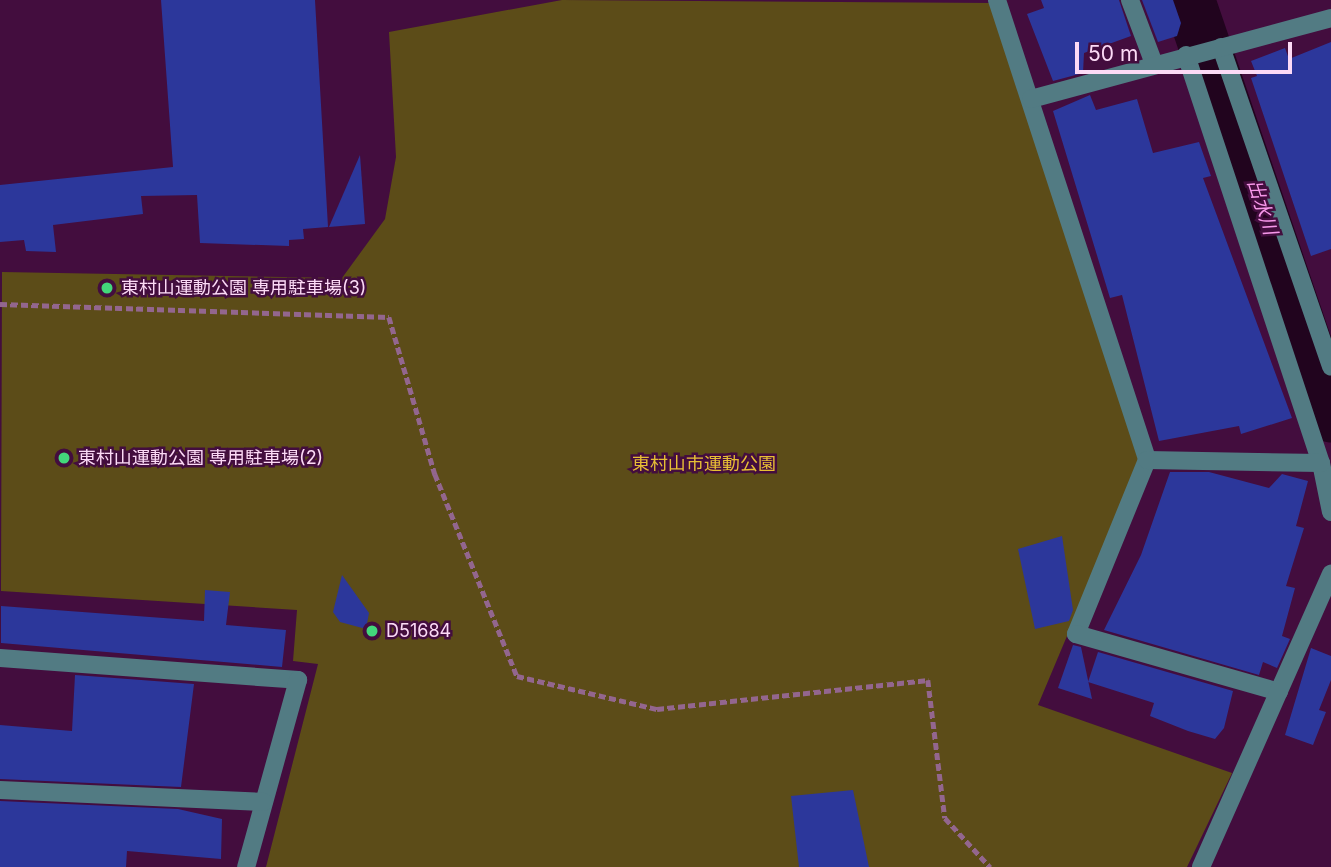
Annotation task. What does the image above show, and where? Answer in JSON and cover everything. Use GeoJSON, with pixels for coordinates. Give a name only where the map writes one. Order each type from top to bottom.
{"type":"FeatureCollection","features":[{"type":"Feature","properties":{"kind":"street"},"geometry":{"type":"LineString","coordinates":[[998,0],[1147,460],[1076,634],[1279,692]]}},
{"type":"Feature","properties":{"kind":"street"},"geometry":{"type":"LineString","coordinates":[[1130,0],[1154,64]]}},
{"type":"Feature","properties":{"kind":"street"},"geometry":{"type":"LineString","coordinates":[[1031,99],[1331,18]]}},
{"type":"Feature","properties":{"kind":"street"},"geometry":{"type":"LineString","coordinates":[[1221,47],[1331,367]]}},
{"type":"Feature","properties":{"kind":"street"},"geometry":{"type":"LineString","coordinates":[[1186,55],[1321,463],[1331,512]]}},
{"type":"Feature","properties":{"kind":"street"},"geometry":{"type":"LineString","coordinates":[[1147,460],[1321,463]]}},
{"type":"Feature","properties":{"kind":"street"},"geometry":{"type":"LineString","coordinates":[[1201,867],[1331,574]]}},
{"type":"Feature","properties":{"kind":"street"},"geometry":{"type":"LineString","coordinates":[[0,658],[298,680],[246,867]]}},
{"type":"Feature","properties":{"kind":"street"},"geometry":{"type":"LineString","coordinates":[[0,790],[264,802]]}},
{"type":"Feature","properties":{"kind":"path"},"geometry":{"type":"LineString","coordinates":[[0,304],[389,317],[435,474],[517,676],[656,709],[928,680],[945,818],[990,867]]}},
{"type":"Feature","properties":{"kind":"green space","name":"東村山市運動公園"},"geometry":{"type":"Polygon","coordinates":[[[562,0],[992,3],[1141,460],[1038,705],[1232,773],[1187,867],[266,867],[318,664],[293,661],[297,610],[1,591],[2,272],[342,278],[385,219],[396,157],[389,32],[562,0]]]}},
{"type":"Feature","properties":{"kind":"building"},"geometry":{"type":"Polygon","coordinates":[[[161,0],[315,0],[328,227],[303,229],[304,239],[289,240],[289,246],[200,243],[197,195],[141,196],[143,214],[53,225],[56,252],[26,251],[24,240],[0,242],[0,185],[173,167],[161,0]]]}},
{"type":"Feature","properties":{"kind":"building"},"geometry":{"type":"Polygon","coordinates":[[[1041,0],[1119,0],[1131,36],[1084,53],[1083,73],[1053,81],[1027,14],[1044,8],[1041,0]]]}},
{"type":"Feature","properties":{"kind":"building"},"geometry":{"type":"Polygon","coordinates":[[[1142,0],[1173,0],[1181,23],[1177,36],[1158,42],[1142,0]]]}},
{"type":"Feature","properties":{"kind":"building"},"geometry":{"type":"Polygon","coordinates":[[[1331,42],[1331,249],[1311,256],[1251,78],[1257,76],[1251,61],[1285,48],[1289,59],[1331,42]]]}},
{"type":"Feature","properties":{"kind":"building"},"geometry":{"type":"Polygon","coordinates":[[[1090,95],[1096,110],[1137,99],[1153,153],[1199,142],[1211,176],[1203,178],[1292,418],[1241,434],[1239,426],[1159,441],[1122,295],[1110,298],[1053,111],[1090,95]]]}},
{"type":"Feature","properties":{"kind":"building"},"geometry":{"type":"Polygon","coordinates":[[[360,155],[365,224],[329,227],[360,155]]]}},
{"type":"Feature","properties":{"kind":"building"},"geometry":{"type":"Polygon","coordinates":[[[1170,472],[1209,472],[1269,488],[1282,474],[1308,481],[1296,526],[1304,528],[1286,586],[1295,588],[1282,636],[1290,639],[1277,668],[1263,662],[1259,675],[1104,630],[1141,555],[1170,472]]]}},
{"type":"Feature","properties":{"kind":"building"},"geometry":{"type":"Polygon","coordinates":[[[1062,536],[1073,610],[1069,621],[1035,629],[1018,549],[1062,536]]]}},
{"type":"Feature","properties":{"kind":"building"},"geometry":{"type":"Polygon","coordinates":[[[342,575],[369,613],[366,629],[340,622],[333,612],[342,575]]]}},
{"type":"Feature","properties":{"kind":"building"},"geometry":{"type":"Polygon","coordinates":[[[205,590],[230,592],[226,625],[286,630],[282,667],[1,643],[1,606],[204,621],[205,590]]]}},
{"type":"Feature","properties":{"kind":"building"},"geometry":{"type":"Polygon","coordinates":[[[1073,645],[1081,647],[1092,699],[1058,688],[1073,645]]]}},
{"type":"Feature","properties":{"kind":"building"},"geometry":{"type":"Polygon","coordinates":[[[1311,648],[1331,656],[1331,680],[1319,710],[1326,712],[1313,745],[1285,735],[1311,648]]]}},
{"type":"Feature","properties":{"kind":"building"},"geometry":{"type":"Polygon","coordinates":[[[1098,652],[1233,691],[1224,728],[1215,739],[1188,731],[1150,716],[1154,703],[1088,682],[1098,652]]]}},
{"type":"Feature","properties":{"kind":"building"},"geometry":{"type":"Polygon","coordinates":[[[75,675],[194,684],[181,787],[0,779],[0,725],[72,731],[75,675]]]}},
{"type":"Feature","properties":{"kind":"building"},"geometry":{"type":"Polygon","coordinates":[[[853,790],[869,867],[799,867],[791,796],[853,790]]]}},
{"type":"Feature","properties":{"kind":"building"},"geometry":{"type":"Polygon","coordinates":[[[0,801],[178,809],[222,819],[221,859],[127,851],[126,867],[0,867],[0,801]]]}},
{"type":"Feature","properties":{"kind":"waterway","name":"出水川"},"geometry":{"type":"LineString","coordinates":[[1189,0],[1331,416]]}},
{"type":"Feature","properties":{"kind":"place","name":"東村山運動公園 専用駐車場(3)"},"geometry":{"type":"Point","coordinates":[107,288]}},
{"type":"Feature","properties":{"kind":"place","name":"東村山運動公園 専用駐車場(2)"},"geometry":{"type":"Point","coordinates":[64,458]}},
{"type":"Feature","properties":{"kind":"place","name":"D51684"},"geometry":{"type":"Point","coordinates":[372,631]}}]}
